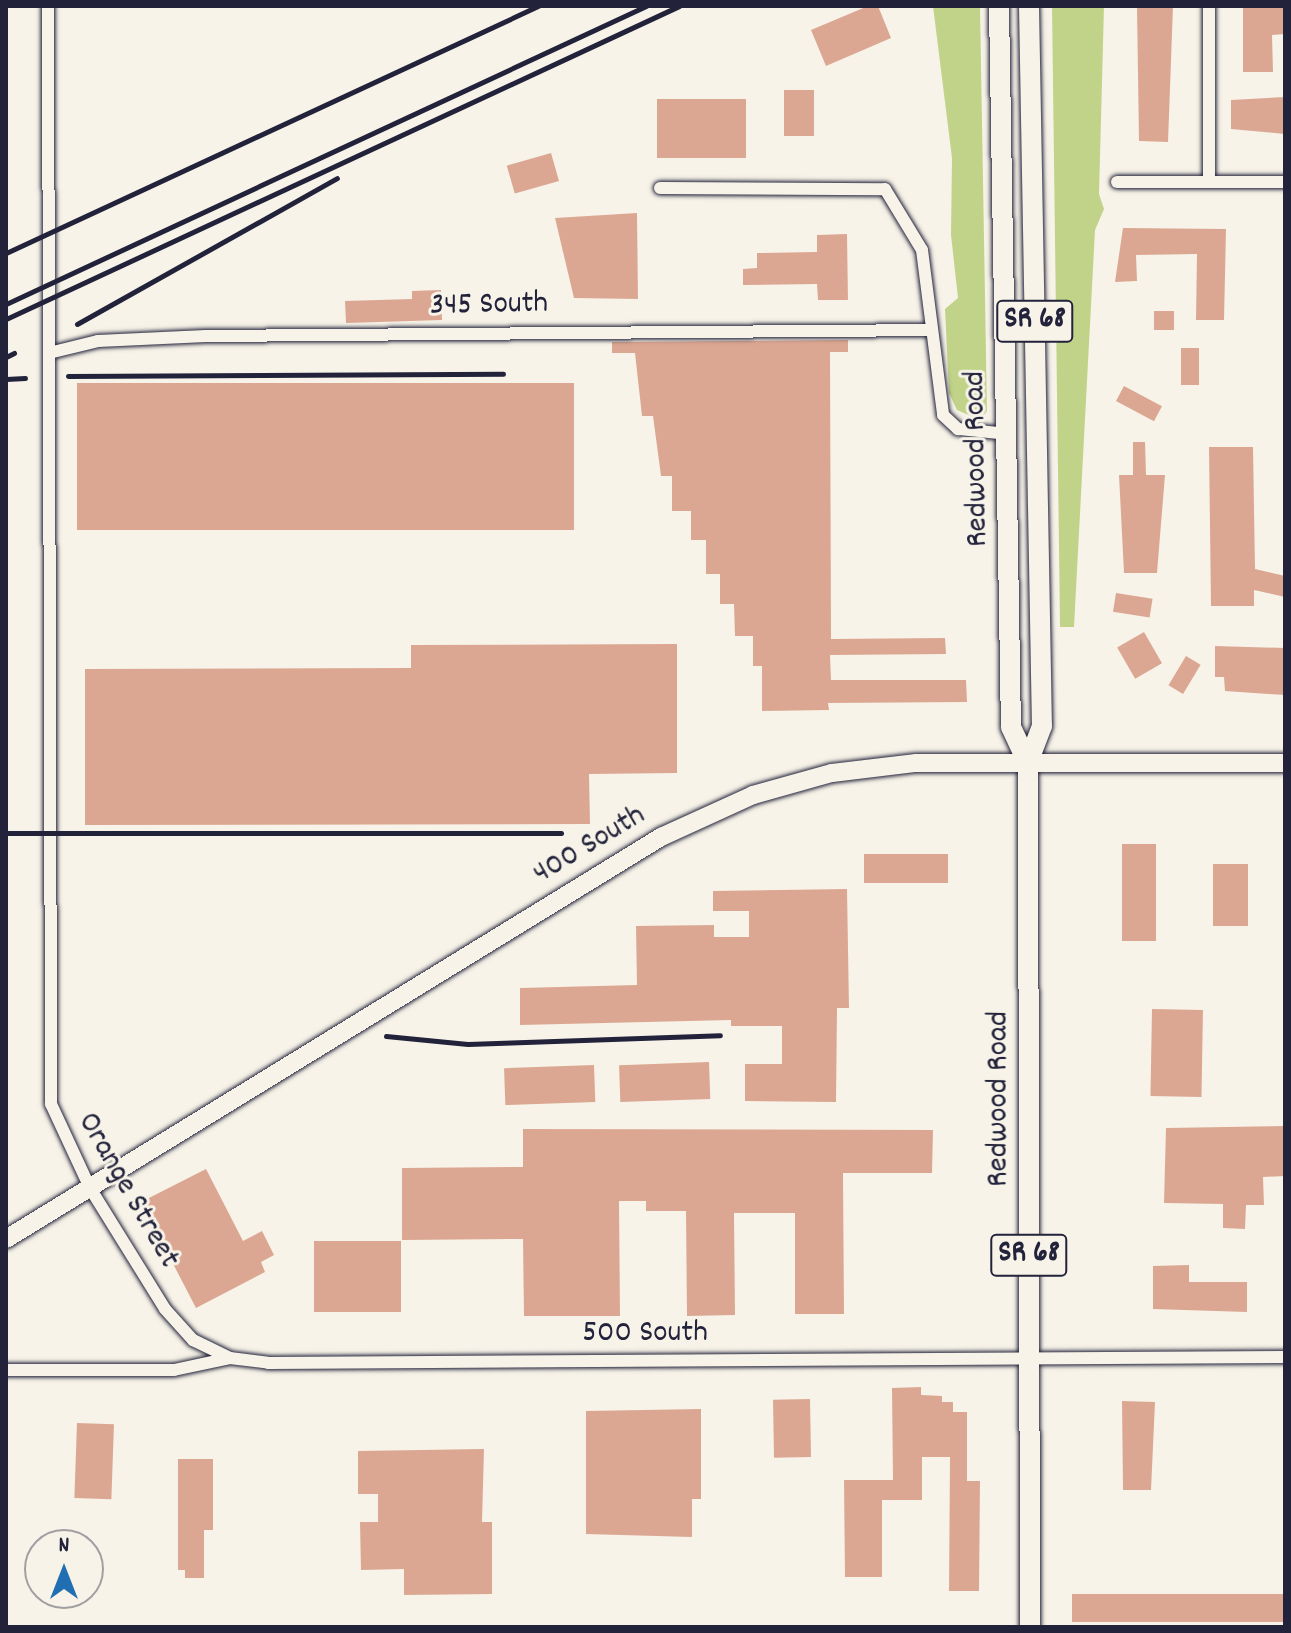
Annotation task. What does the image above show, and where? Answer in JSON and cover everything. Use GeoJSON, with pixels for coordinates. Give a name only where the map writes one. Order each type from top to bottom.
{"type":"FeatureCollection","features":[{"type":"Feature","properties":{"kind":"main road","name":"Redwood Road"},"geometry":{"type":"LineString","coordinates":[[999,6],[1011,727],[1028,763]]}},
{"type":"Feature","properties":{"kind":"main road","name":"Redwood Road"},"geometry":{"type":"LineString","coordinates":[[1029,6],[1042,726],[1028,763],[1030,1627]]}},
{"type":"Feature","properties":{"kind":"street","name":"Orange Street"},"geometry":{"type":"LineString","coordinates":[[48,6],[50,1088],[54,1119],[90,1188],[177,1324],[230,1358]]}},
{"type":"Feature","properties":{"kind":"street"},"geometry":{"type":"LineString","coordinates":[[1209,6],[1209,182]]}},
{"type":"Feature","properties":{"kind":"street"},"geometry":{"type":"LineString","coordinates":[[1117,182],[1285,182]]}},
{"type":"Feature","properties":{"kind":"street"},"geometry":{"type":"LineString","coordinates":[[660,188],[885,189],[922,250],[943,415],[958,429],[1008,434]]}},
{"type":"Feature","properties":{"kind":"street","name":"345 South"},"geometry":{"type":"LineString","coordinates":[[49,353],[98,341],[206,336],[931,330]]}},
{"type":"Feature","properties":{"kind":"street","name":"400 South"},"geometry":{"type":"LineString","coordinates":[[6,1239],[706,814],[832,773],[916,763],[1285,763]]}},
{"type":"Feature","properties":{"kind":"street","name":"500 South"},"geometry":{"type":"LineString","coordinates":[[6,1370],[174,1370],[230,1358],[268,1363],[1285,1357]]}},
{"type":"Feature","properties":{"kind":"green space"},"geometry":{"type":"Polygon","coordinates":[[[933,6],[980,6],[987,411],[980,420],[957,410],[949,393],[945,309],[958,298],[951,235],[952,158],[933,6]]]}},
{"type":"Feature","properties":{"kind":"green space"},"geometry":{"type":"Polygon","coordinates":[[[1052,6],[1104,6],[1099,194],[1104,209],[1095,230],[1074,627],[1060,627],[1052,6]]]}},
{"type":"Feature","properties":{"kind":"building"},"geometry":{"type":"Polygon","coordinates":[[[868,6],[878,6],[891,38],[826,66],[811,30],[868,6]]]}},
{"type":"Feature","properties":{"kind":"building"},"geometry":{"type":"Polygon","coordinates":[[[1137,6],[1173,6],[1168,142],[1139,141],[1137,6]]]}},
{"type":"Feature","properties":{"kind":"building"},"geometry":{"type":"Polygon","coordinates":[[[1285,6],[1285,34],[1272,35],[1273,72],[1243,72],[1243,7],[1285,6]]]}},
{"type":"Feature","properties":{"kind":"building"},"geometry":{"type":"Polygon","coordinates":[[[784,90],[814,90],[814,136],[784,136],[784,90]]]}},
{"type":"Feature","properties":{"kind":"building"},"geometry":{"type":"Polygon","coordinates":[[[1285,97],[1285,134],[1231,129],[1231,100],[1285,97]]]}},
{"type":"Feature","properties":{"kind":"building"},"geometry":{"type":"Polygon","coordinates":[[[657,99],[746,99],[746,158],[657,158],[657,99]]]}},
{"type":"Feature","properties":{"kind":"building"},"geometry":{"type":"Polygon","coordinates":[[[551,153],[559,181],[515,194],[507,166],[551,153]]]}},
{"type":"Feature","properties":{"kind":"building"},"geometry":{"type":"Polygon","coordinates":[[[637,213],[638,299],[574,298],[555,218],[637,213]]]}},
{"type":"Feature","properties":{"kind":"building"},"geometry":{"type":"Polygon","coordinates":[[[1123,228],[1226,229],[1224,320],[1196,320],[1197,254],[1136,255],[1137,281],[1115,282],[1123,228]]]}},
{"type":"Feature","properties":{"kind":"building"},"geometry":{"type":"Polygon","coordinates":[[[847,234],[848,300],[818,300],[817,284],[743,285],[743,269],[757,268],[757,253],[817,252],[817,235],[847,234]]]}},
{"type":"Feature","properties":{"kind":"building"},"geometry":{"type":"Polygon","coordinates":[[[441,290],[442,320],[346,323],[345,301],[412,299],[412,291],[441,290]]]}},
{"type":"Feature","properties":{"kind":"building"},"geometry":{"type":"Polygon","coordinates":[[[1154,311],[1174,311],[1174,330],[1154,330],[1154,311]]]}},
{"type":"Feature","properties":{"kind":"building"},"geometry":{"type":"Polygon","coordinates":[[[848,340],[848,352],[830,352],[831,639],[945,638],[946,654],[830,655],[831,680],[966,680],[967,702],[828,703],[829,710],[762,711],[762,666],[753,666],[753,636],[735,636],[734,604],[720,604],[720,574],[706,574],[706,540],[691,540],[691,511],[672,511],[672,476],[661,476],[653,416],[642,416],[635,353],[612,353],[612,342],[848,340]]]}},
{"type":"Feature","properties":{"kind":"building"},"geometry":{"type":"Polygon","coordinates":[[[1181,348],[1199,348],[1199,385],[1181,385],[1181,348]]]}},
{"type":"Feature","properties":{"kind":"building"},"geometry":{"type":"Polygon","coordinates":[[[77,383],[574,383],[574,530],[77,530],[77,383]]]}},
{"type":"Feature","properties":{"kind":"building"},"geometry":{"type":"Polygon","coordinates":[[[1124,386],[1162,406],[1154,421],[1116,401],[1124,386]]]}},
{"type":"Feature","properties":{"kind":"building"},"geometry":{"type":"Polygon","coordinates":[[[1133,442],[1145,442],[1146,475],[1165,475],[1157,573],[1124,573],[1119,475],[1133,475],[1133,442]]]}},
{"type":"Feature","properties":{"kind":"building"},"geometry":{"type":"Polygon","coordinates":[[[1209,447],[1253,447],[1255,569],[1285,576],[1285,597],[1254,590],[1254,606],[1211,606],[1209,447]]]}},
{"type":"Feature","properties":{"kind":"building"},"geometry":{"type":"Polygon","coordinates":[[[1116,593],[1153,599],[1150,618],[1113,612],[1116,593]]]}},
{"type":"Feature","properties":{"kind":"building"},"geometry":{"type":"Polygon","coordinates":[[[1144,632],[1162,663],[1135,679],[1117,648],[1144,632]]]}},
{"type":"Feature","properties":{"kind":"building"},"geometry":{"type":"Polygon","coordinates":[[[677,644],[677,773],[589,774],[590,824],[85,825],[85,669],[411,668],[411,645],[677,644]]]}},
{"type":"Feature","properties":{"kind":"building"},"geometry":{"type":"Polygon","coordinates":[[[1215,646],[1285,648],[1285,695],[1225,691],[1224,677],[1215,677],[1215,646]]]}},
{"type":"Feature","properties":{"kind":"building"},"geometry":{"type":"Polygon","coordinates":[[[1186,656],[1201,665],[1183,694],[1168,685],[1186,656]]]}},
{"type":"Feature","properties":{"kind":"building"},"geometry":{"type":"Polygon","coordinates":[[[1122,844],[1156,844],[1156,941],[1122,941],[1122,844]]]}},
{"type":"Feature","properties":{"kind":"building"},"geometry":{"type":"Polygon","coordinates":[[[864,854],[948,854],[948,883],[864,883],[864,854]]]}},
{"type":"Feature","properties":{"kind":"building"},"geometry":{"type":"Polygon","coordinates":[[[1213,864],[1248,864],[1248,926],[1213,926],[1213,864]]]}},
{"type":"Feature","properties":{"kind":"building"},"geometry":{"type":"Polygon","coordinates":[[[847,889],[849,1008],[837,1008],[836,1102],[745,1101],[745,1064],[782,1064],[782,1026],[731,1026],[731,1020],[520,1025],[520,988],[637,985],[636,926],[714,925],[714,937],[749,937],[749,911],[713,911],[713,891],[847,889]]]}},
{"type":"Feature","properties":{"kind":"building"},"geometry":{"type":"Polygon","coordinates":[[[1152,1009],[1203,1010],[1201,1097],[1150,1096],[1152,1009]]]}},
{"type":"Feature","properties":{"kind":"building"},"geometry":{"type":"Polygon","coordinates":[[[709,1062],[710,1099],[620,1102],[619,1065],[709,1062]]]}},
{"type":"Feature","properties":{"kind":"building"},"geometry":{"type":"Polygon","coordinates":[[[594,1065],[595,1102],[505,1105],[504,1068],[594,1065]]]}},
{"type":"Feature","properties":{"kind":"building"},"geometry":{"type":"Polygon","coordinates":[[[1285,1126],[1285,1176],[1263,1177],[1264,1205],[1246,1205],[1245,1229],[1223,1228],[1223,1204],[1164,1203],[1166,1128],[1285,1126]]]}},
{"type":"Feature","properties":{"kind":"building"},"geometry":{"type":"Polygon","coordinates":[[[523,1129],[933,1130],[932,1173],[843,1173],[844,1314],[795,1314],[795,1213],[734,1213],[735,1315],[687,1316],[686,1211],[646,1211],[646,1201],[619,1201],[620,1316],[524,1316],[523,1239],[402,1240],[402,1168],[523,1167],[523,1129]]]}},
{"type":"Feature","properties":{"kind":"building"},"geometry":{"type":"Polygon","coordinates":[[[206,1169],[243,1241],[262,1231],[274,1255],[261,1262],[265,1272],[196,1308],[141,1202],[206,1169]]]}},
{"type":"Feature","properties":{"kind":"building"},"geometry":{"type":"Polygon","coordinates":[[[314,1241],[401,1241],[401,1312],[314,1312],[314,1241]]]}},
{"type":"Feature","properties":{"kind":"building"},"geometry":{"type":"Polygon","coordinates":[[[1189,1265],[1189,1282],[1247,1282],[1247,1312],[1153,1309],[1153,1266],[1189,1265]]]}},
{"type":"Feature","properties":{"kind":"building"},"geometry":{"type":"Polygon","coordinates":[[[921,1387],[921,1395],[942,1396],[942,1402],[953,1402],[953,1412],[967,1412],[967,1481],[980,1481],[979,1591],[949,1591],[950,1457],[922,1457],[922,1500],[882,1500],[882,1577],[845,1577],[844,1480],[893,1480],[892,1388],[921,1387]]]}},
{"type":"Feature","properties":{"kind":"building"},"geometry":{"type":"Polygon","coordinates":[[[810,1399],[811,1457],[774,1458],[773,1400],[810,1399]]]}},
{"type":"Feature","properties":{"kind":"building"},"geometry":{"type":"Polygon","coordinates":[[[1122,1401],[1155,1402],[1151,1490],[1123,1490],[1122,1401]]]}},
{"type":"Feature","properties":{"kind":"building"},"geometry":{"type":"Polygon","coordinates":[[[701,1409],[701,1499],[692,1499],[692,1537],[586,1534],[586,1411],[701,1409]]]}},
{"type":"Feature","properties":{"kind":"building"},"geometry":{"type":"Polygon","coordinates":[[[77,1423],[114,1424],[111,1499],[74,1498],[77,1423]]]}},
{"type":"Feature","properties":{"kind":"building"},"geometry":{"type":"Polygon","coordinates":[[[484,1449],[482,1522],[492,1522],[492,1594],[404,1595],[404,1569],[361,1570],[360,1522],[378,1522],[378,1494],[358,1494],[358,1451],[484,1449]]]}},
{"type":"Feature","properties":{"kind":"building"},"geometry":{"type":"Polygon","coordinates":[[[178,1459],[213,1459],[213,1530],[204,1530],[204,1578],[185,1578],[185,1570],[178,1570],[178,1459]]]}},
{"type":"Feature","properties":{"kind":"building"},"geometry":{"type":"Polygon","coordinates":[[[1072,1594],[1285,1594],[1285,1622],[1072,1622],[1072,1594]]]}},
{"type":"Feature","properties":{"kind":"railway"},"geometry":{"type":"LineString","coordinates":[[6,253],[538,6]]}},
{"type":"Feature","properties":{"kind":"railway"},"geometry":{"type":"LineString","coordinates":[[6,304],[646,6]]}},
{"type":"Feature","properties":{"kind":"railway"},"geometry":{"type":"LineString","coordinates":[[6,319],[679,6]]}},
{"type":"Feature","properties":{"kind":"railway"},"geometry":{"type":"LineString","coordinates":[[77,324],[337,178]]}},
{"type":"Feature","properties":{"kind":"railway"},"geometry":{"type":"LineString","coordinates":[[6,357],[14,353]]}},
{"type":"Feature","properties":{"kind":"railway"},"geometry":{"type":"LineString","coordinates":[[68,376],[503,374]]}},
{"type":"Feature","properties":{"kind":"railway"},"geometry":{"type":"LineString","coordinates":[[6,379],[25,378]]}},
{"type":"Feature","properties":{"kind":"railway"},"geometry":{"type":"LineString","coordinates":[[6,833],[561,833]]}},
{"type":"Feature","properties":{"kind":"railway"},"geometry":{"type":"LineString","coordinates":[[386,1036],[468,1044],[720,1035]]}}]}
